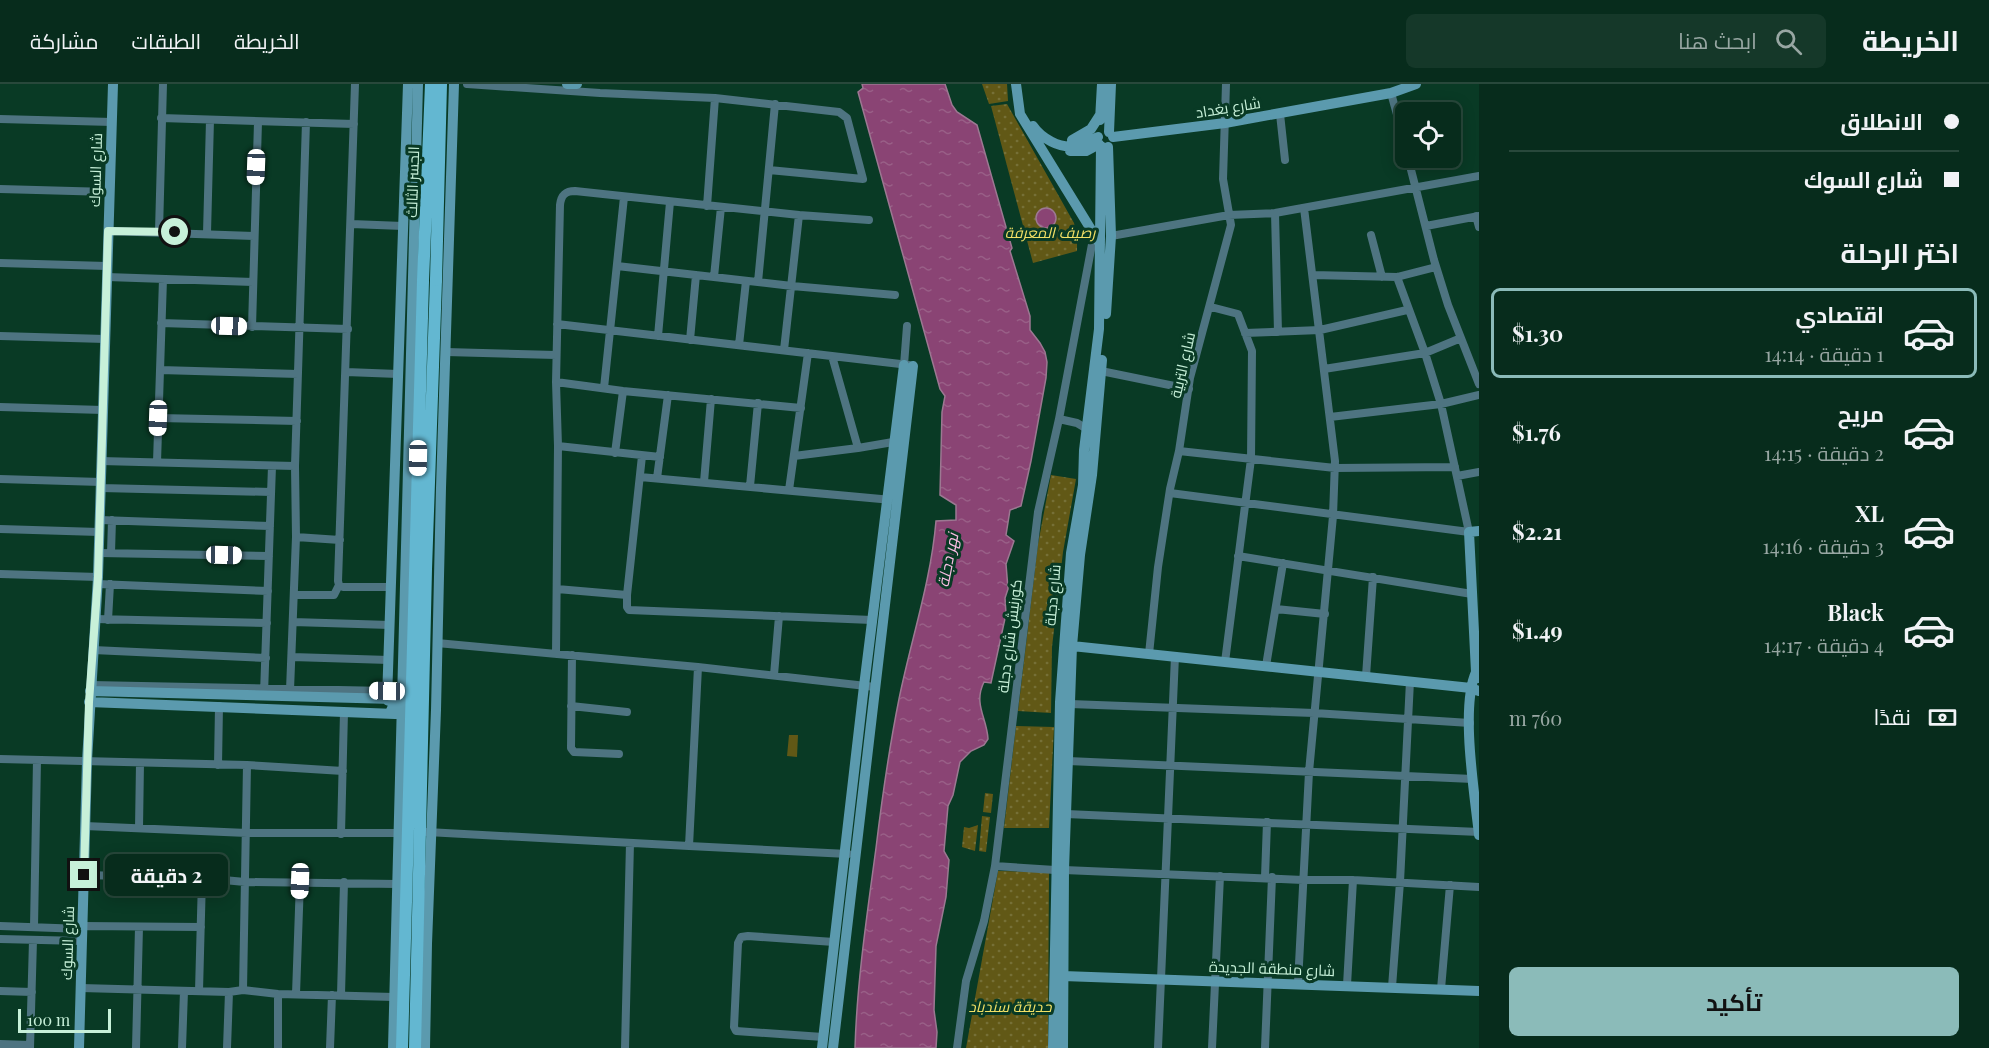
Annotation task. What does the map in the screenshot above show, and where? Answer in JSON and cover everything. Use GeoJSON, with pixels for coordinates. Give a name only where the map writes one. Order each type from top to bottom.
{"type":"FeatureCollection","features":[{"type":"Feature","properties":{"kind":"main road","name":"الجسر الثالث"},"geometry":{"type":"LineString","coordinates":[[425,439],[423,281],[431,84]]}},
{"type":"Feature","properties":{"kind":"main road","name":"الجسر الثالث"},"geometry":{"type":"LineString","coordinates":[[425,439],[436,280],[441,84]]}},
{"type":"Feature","properties":{"kind":"main road"},"geometry":{"type":"LineString","coordinates":[[402,1048],[411,943],[425,439]]}},
{"type":"Feature","properties":{"kind":"main road"},"geometry":{"type":"LineString","coordinates":[[411,943],[415,1048]]}},
{"type":"Feature","properties":{"kind":"street","name":"شارع السوك"},"geometry":{"type":"LineString","coordinates":[[79,1048],[87,761],[99,553],[113,84]]}},
{"type":"Feature","properties":{"kind":"street"},"geometry":{"type":"LineString","coordinates":[[159,231],[163,84]]}},
{"type":"Feature","properties":{"kind":"street"},"geometry":{"type":"LineString","coordinates":[[294,595],[334,595],[339,585],[355,84]]}},
{"type":"Feature","properties":{"kind":"street"},"geometry":{"type":"LineString","coordinates":[[467,84],[715,98],[827,110],[843,114],[847,118],[863,179],[768,170]]}},
{"type":"Feature","properties":{"kind":"street"},"geometry":{"type":"LineString","coordinates":[[567,84],[577,84]]}},
{"type":"Feature","properties":{"kind":"street"},"geometry":{"type":"LineString","coordinates":[[1018,84],[1020,114],[1042,142],[1067,151],[1086,151],[1104,139]]}},
{"type":"Feature","properties":{"kind":"street","name":"شارع دجلة"},"geometry":{"type":"LineString","coordinates":[[1053,1048],[1060,870],[1066,814],[1072,646],[1080,555],[1092,475],[1111,236],[1104,139],[1100,115],[1102,84]]}},
{"type":"Feature","properties":{"kind":"street","name":"شارع دجلة"},"geometry":{"type":"LineString","coordinates":[[1063,1048],[1060,702],[1071,554],[1083,485],[1099,329],[1104,139],[1111,84]]}},
{"type":"Feature","properties":{"kind":"street","name":"شارع التربية"},"geometry":{"type":"LineString","coordinates":[[1149,654],[1158,567],[1194,362],[1231,225],[1223,179],[1226,84]]}},
{"type":"Feature","properties":{"kind":"street","name":"شارع بغداد"},"geometry":{"type":"LineString","coordinates":[[1104,139],[1280,114],[1416,84]]}},
{"type":"Feature","properties":{"kind":"street"},"geometry":{"type":"LineString","coordinates":[[415,86],[421,98],[432,104],[446,102],[456,87]]}},
{"type":"Feature","properties":{"kind":"street"},"geometry":{"type":"LineString","coordinates":[[414,833],[396,714],[387,695],[398,374],[404,345],[416,146],[415,86]]}},
{"type":"Feature","properties":{"kind":"street"},"geometry":{"type":"LineString","coordinates":[[415,86],[403,226],[404,345],[425,439],[437,644],[414,833],[397,884],[411,943],[425,1048]]}},
{"type":"Feature","properties":{"kind":"street"},"geometry":{"type":"LineString","coordinates":[[396,714],[401,693],[425,439],[446,352],[451,146],[456,87]]}},
{"type":"Feature","properties":{"kind":"street"},"geometry":{"type":"LineString","coordinates":[[1390,89],[1395,107]]}},
{"type":"Feature","properties":{"kind":"street"},"geometry":{"type":"LineString","coordinates":[[706,206],[715,98]]}},
{"type":"Feature","properties":{"kind":"street"},"geometry":{"type":"LineString","coordinates":[[758,282],[775,104]]}},
{"type":"Feature","properties":{"kind":"street"},"geometry":{"type":"LineString","coordinates":[[1280,114],[1285,160]]}},
{"type":"Feature","properties":{"kind":"street"},"geometry":{"type":"LineString","coordinates":[[1056,143],[1070,141],[1083,135],[1091,129],[1100,115]]}},
{"type":"Feature","properties":{"kind":"street"},"geometry":{"type":"LineString","coordinates":[[161,118],[354,124]]}},
{"type":"Feature","properties":{"kind":"street"},"geometry":{"type":"LineString","coordinates":[[0,119],[111,122]]}},
{"type":"Feature","properties":{"kind":"street"},"geometry":{"type":"LineString","coordinates":[[207,233],[210,120]]}},
{"type":"Feature","properties":{"kind":"street"},"geometry":{"type":"LineString","coordinates":[[416,146],[422,126],[425,122],[435,120],[444,123],[448,129],[451,146]]}},
{"type":"Feature","properties":{"kind":"street"},"geometry":{"type":"LineString","coordinates":[[252,327],[258,122]]}},
{"type":"Feature","properties":{"kind":"street"},"geometry":{"type":"LineString","coordinates":[[290,690],[306,122]]}},
{"type":"Feature","properties":{"kind":"street"},"geometry":{"type":"LineString","coordinates":[[1034,132],[1056,143],[1073,146],[1104,139]]}},
{"type":"Feature","properties":{"kind":"street"},"geometry":{"type":"LineString","coordinates":[[1034,132],[1092,228],[1101,249]]}},
{"type":"Feature","properties":{"kind":"street"},"geometry":{"type":"LineString","coordinates":[[1411,168],[1436,267],[1479,384]]}},
{"type":"Feature","properties":{"kind":"street"},"geometry":{"type":"LineString","coordinates":[[1111,236],[1229,215],[1275,213],[1479,176]]}},
{"type":"Feature","properties":{"kind":"street"},"geometry":{"type":"LineString","coordinates":[[0,189],[110,192]]}},
{"type":"Feature","properties":{"kind":"street"},"geometry":{"type":"LineString","coordinates":[[556,654],[558,446],[556,355],[562,196],[566,192],[575,191],[765,212],[869,220]]}},
{"type":"Feature","properties":{"kind":"street"},"geometry":{"type":"LineString","coordinates":[[604,388],[624,197]]}},
{"type":"Feature","properties":{"kind":"street"},"geometry":{"type":"LineString","coordinates":[[658,336],[670,202]]}},
{"type":"Feature","properties":{"kind":"street"},"geometry":{"type":"LineString","coordinates":[[714,277],[721,207]]}},
{"type":"Feature","properties":{"kind":"street"},"geometry":{"type":"LineString","coordinates":[[1298,983],[1305,825],[1314,713],[1320,672],[1335,468],[1304,208]]}},
{"type":"Feature","properties":{"kind":"street"},"geometry":{"type":"LineString","coordinates":[[1275,213],[1278,332]]}},
{"type":"Feature","properties":{"kind":"street"},"geometry":{"type":"LineString","coordinates":[[784,350],[799,215]]}},
{"type":"Feature","properties":{"kind":"street"},"geometry":{"type":"LineString","coordinates":[[1426,226],[1477,216],[1479,227]]}},
{"type":"Feature","properties":{"kind":"street"},"geometry":{"type":"LineString","coordinates":[[351,224],[403,226]]}},
{"type":"Feature","properties":{"kind":"street","name":"كورنيش شارع دجلة"},"geometry":{"type":"LineString","coordinates":[[957,1048],[966,981],[984,921],[995,866],[1038,512],[1059,419],[1093,239],[1092,228]]}},
{"type":"Feature","properties":{"kind":"street"},"geometry":{"type":"LineString","coordinates":[[108,231],[254,236]]}},
{"type":"Feature","properties":{"kind":"street"},"geometry":{"type":"LineString","coordinates":[[1371,235],[1382,277]]}},
{"type":"Feature","properties":{"kind":"street"},"geometry":{"type":"LineString","coordinates":[[0,263],[163,279],[253,282]]}},
{"type":"Feature","properties":{"kind":"street"},"geometry":{"type":"LineString","coordinates":[[617,266],[895,296]]}},
{"type":"Feature","properties":{"kind":"street"},"geometry":{"type":"LineString","coordinates":[[1313,275],[1396,277],[1436,267]]}},
{"type":"Feature","properties":{"kind":"street"},"geometry":{"type":"LineString","coordinates":[[690,340],[696,275]]}},
{"type":"Feature","properties":{"kind":"street"},"geometry":{"type":"LineString","coordinates":[[1066,814],[1168,817],[1479,834],[1470,723],[1477,683],[1472,594],[1474,531],[1457,476],[1441,404],[1425,353],[1396,277]]}},
{"type":"Feature","properties":{"kind":"street"},"geometry":{"type":"LineString","coordinates":[[157,462],[163,279]]}},
{"type":"Feature","properties":{"kind":"street"},"geometry":{"type":"LineString","coordinates":[[739,345],[746,281]]}},
{"type":"Feature","properties":{"kind":"street"},"geometry":{"type":"LineString","coordinates":[[1210,307],[1238,314],[1252,351],[1251,459],[1225,662]]}},
{"type":"Feature","properties":{"kind":"street"},"geometry":{"type":"LineString","coordinates":[[1245,333],[1320,330],[1407,310]]}},
{"type":"Feature","properties":{"kind":"street"},"geometry":{"type":"LineString","coordinates":[[161,323],[348,329]]}},
{"type":"Feature","properties":{"kind":"street"},"geometry":{"type":"LineString","coordinates":[[557,324],[908,365]]}},
{"type":"Feature","properties":{"kind":"street"},"geometry":{"type":"LineString","coordinates":[[833,1048],[850,854],[908,365],[907,326]]}},
{"type":"Feature","properties":{"kind":"street"},"geometry":{"type":"LineString","coordinates":[[0,336],[105,339]]}},
{"type":"Feature","properties":{"kind":"street"},"geometry":{"type":"LineString","coordinates":[[1324,369],[1425,353],[1461,338]]}},
{"type":"Feature","properties":{"kind":"street"},"geometry":{"type":"LineString","coordinates":[[446,352],[556,355]]}},
{"type":"Feature","properties":{"kind":"street"},"geometry":{"type":"LineString","coordinates":[[789,490],[808,353]]}},
{"type":"Feature","properties":{"kind":"street"},"geometry":{"type":"LineString","coordinates":[[832,356],[858,448]]}},
{"type":"Feature","properties":{"kind":"street"},"geometry":{"type":"LineString","coordinates":[[869,686],[872,620],[892,500],[893,442],[908,365]]}},
{"type":"Feature","properties":{"kind":"street"},"geometry":{"type":"LineString","coordinates":[[160,370],[298,374]]}},
{"type":"Feature","properties":{"kind":"street"},"geometry":{"type":"LineString","coordinates":[[1101,371],[1189,389]]}},
{"type":"Feature","properties":{"kind":"street"},"geometry":{"type":"LineString","coordinates":[[346,372],[398,374]]}},
{"type":"Feature","properties":{"kind":"street"},"geometry":{"type":"LineString","coordinates":[[556,382],[622,391],[801,408]]}},
{"type":"Feature","properties":{"kind":"street"},"geometry":{"type":"LineString","coordinates":[[615,453],[622,391]]}},
{"type":"Feature","properties":{"kind":"street"},"geometry":{"type":"LineString","coordinates":[[657,478],[668,395]]}},
{"type":"Feature","properties":{"kind":"street"},"geometry":{"type":"LineString","coordinates":[[1330,417],[1441,404],[1479,395]]}},
{"type":"Feature","properties":{"kind":"street"},"geometry":{"type":"LineString","coordinates":[[704,482],[711,399]]}},
{"type":"Feature","properties":{"kind":"street"},"geometry":{"type":"LineString","coordinates":[[750,486],[758,403]]}},
{"type":"Feature","properties":{"kind":"street"},"geometry":{"type":"LineString","coordinates":[[0,407],[103,410]]}},
{"type":"Feature","properties":{"kind":"street"},"geometry":{"type":"LineString","coordinates":[[158,418],[297,421]]}},
{"type":"Feature","properties":{"kind":"street"},"geometry":{"type":"LineString","coordinates":[[1059,419],[1077,423],[1087,429]]}},
{"type":"Feature","properties":{"kind":"street"},"geometry":{"type":"LineString","coordinates":[[794,456],[893,442]]}},
{"type":"Feature","properties":{"kind":"street"},"geometry":{"type":"LineString","coordinates":[[558,446],[660,457]]}},
{"type":"Feature","properties":{"kind":"street"},"geometry":{"type":"LineString","coordinates":[[1179,451],[1335,468],[1455,467]]}},
{"type":"Feature","properties":{"kind":"street"},"geometry":{"type":"LineString","coordinates":[[642,456],[627,595],[629,610],[872,620]]}},
{"type":"Feature","properties":{"kind":"street"},"geometry":{"type":"LineString","coordinates":[[101,461],[295,466]]}},
{"type":"Feature","properties":{"kind":"street"},"geometry":{"type":"LineString","coordinates":[[264,693],[272,466]]}},
{"type":"Feature","properties":{"kind":"street"},"geometry":{"type":"LineString","coordinates":[[1457,476],[1479,472]]}},
{"type":"Feature","properties":{"kind":"street"},"geometry":{"type":"LineString","coordinates":[[640,477],[892,500]]}},
{"type":"Feature","properties":{"kind":"street"},"geometry":{"type":"LineString","coordinates":[[0,479],[271,492]]}},
{"type":"Feature","properties":{"kind":"street"},"geometry":{"type":"LineString","coordinates":[[1170,493],[1333,516],[1474,531]]}},
{"type":"Feature","properties":{"kind":"street"},"geometry":{"type":"LineString","coordinates":[[100,520],[270,526]]}},
{"type":"Feature","properties":{"kind":"street"},"geometry":{"type":"LineString","coordinates":[[111,554],[112,520]]}},
{"type":"Feature","properties":{"kind":"street"},"geometry":{"type":"LineString","coordinates":[[0,529],[99,532]]}},
{"type":"Feature","properties":{"kind":"street"},"geometry":{"type":"LineString","coordinates":[[296,537],[339,540]]}},
{"type":"Feature","properties":{"kind":"street"},"geometry":{"type":"LineString","coordinates":[[99,553],[269,556]]}},
{"type":"Feature","properties":{"kind":"street"},"geometry":{"type":"LineString","coordinates":[[1238,555],[1472,594]]}},
{"type":"Feature","properties":{"kind":"street"},"geometry":{"type":"LineString","coordinates":[[1266,666],[1283,563]]}},
{"type":"Feature","properties":{"kind":"street"},"geometry":{"type":"LineString","coordinates":[[0,574],[98,580],[110,584],[268,591]]}},
{"type":"Feature","properties":{"kind":"street"},"geometry":{"type":"LineString","coordinates":[[1366,676],[1373,577]]}},
{"type":"Feature","properties":{"kind":"street"},"geometry":{"type":"LineString","coordinates":[[108,620],[110,584]]}},
{"type":"Feature","properties":{"kind":"street"},"geometry":{"type":"LineString","coordinates":[[339,585],[343,587],[391,587]]}},
{"type":"Feature","properties":{"kind":"street"},"geometry":{"type":"LineString","coordinates":[[557,589],[627,595]]}},
{"type":"Feature","properties":{"kind":"street"},"geometry":{"type":"LineString","coordinates":[[1276,609],[1324,614]]}},
{"type":"Feature","properties":{"kind":"street"},"geometry":{"type":"LineString","coordinates":[[774,675],[779,616]]}},
{"type":"Feature","properties":{"kind":"street"},"geometry":{"type":"LineString","coordinates":[[95,619],[267,623]]}},
{"type":"Feature","properties":{"kind":"street"},"geometry":{"type":"LineString","coordinates":[[293,622],[390,625]]}},
{"type":"Feature","properties":{"kind":"street"},"geometry":{"type":"LineString","coordinates":[[437,644],[698,667],[869,686]]}},
{"type":"Feature","properties":{"kind":"street"},"geometry":{"type":"LineString","coordinates":[[1072,646],[1410,681],[1477,683]]}},
{"type":"Feature","properties":{"kind":"street"},"geometry":{"type":"LineString","coordinates":[[93,650],[266,658]]}},
{"type":"Feature","properties":{"kind":"street"},"geometry":{"type":"LineString","coordinates":[[572,655],[571,748],[574,752],[619,754]]}},
{"type":"Feature","properties":{"kind":"street"},"geometry":{"type":"LineString","coordinates":[[1158,1048],[1175,656]]}},
{"type":"Feature","properties":{"kind":"street"},"geometry":{"type":"LineString","coordinates":[[292,657],[389,660]]}},
{"type":"Feature","properties":{"kind":"street"},"geometry":{"type":"LineString","coordinates":[[689,846],[698,667]]}},
{"type":"Feature","properties":{"kind":"street"},"geometry":{"type":"LineString","coordinates":[[1392,987],[1400,882],[1410,681]]}},
{"type":"Feature","properties":{"kind":"street"},"geometry":{"type":"LineString","coordinates":[[264,693],[290,690],[387,695],[397,698],[401,693]]}},
{"type":"Feature","properties":{"kind":"street"},"geometry":{"type":"LineString","coordinates":[[90,693],[387,695]]}},
{"type":"Feature","properties":{"kind":"street"},"geometry":{"type":"LineString","coordinates":[[90,693],[219,706],[396,714]]}},
{"type":"Feature","properties":{"kind":"street"},"geometry":{"type":"LineString","coordinates":[[1070,704],[1314,713],[1470,723]]}},
{"type":"Feature","properties":{"kind":"street"},"geometry":{"type":"LineString","coordinates":[[218,765],[219,706]]}},
{"type":"Feature","properties":{"kind":"street"},"geometry":{"type":"LineString","coordinates":[[571,706],[627,712]]}},
{"type":"Feature","properties":{"kind":"street"},"geometry":{"type":"LineString","coordinates":[[341,834],[344,712]]}},
{"type":"Feature","properties":{"kind":"street"},"geometry":{"type":"LineString","coordinates":[[0,759],[247,765],[343,771]]}},
{"type":"Feature","properties":{"kind":"street"},"geometry":{"type":"LineString","coordinates":[[34,927],[37,760]]}},
{"type":"Feature","properties":{"kind":"street"},"geometry":{"type":"LineString","coordinates":[[1068,761],[1404,776],[1475,786]]}},
{"type":"Feature","properties":{"kind":"street"},"geometry":{"type":"LineString","coordinates":[[138,828],[140,763]]}},
{"type":"Feature","properties":{"kind":"street"},"geometry":{"type":"LineString","coordinates":[[243,990],[247,765]]}},
{"type":"Feature","properties":{"kind":"street"},"geometry":{"type":"LineString","coordinates":[[1264,1048],[1269,877],[1267,822]]}},
{"type":"Feature","properties":{"kind":"street"},"geometry":{"type":"LineString","coordinates":[[85,826],[247,833],[414,833],[850,854]]}},
{"type":"Feature","properties":{"kind":"street"},"geometry":{"type":"LineString","coordinates":[[626,1048],[630,843]]}},
{"type":"Feature","properties":{"kind":"street"},"geometry":{"type":"LineString","coordinates":[[834,942],[741,937],[738,943],[734,1027],[736,1031],[823,1042],[834,942],[850,854]]}},
{"type":"Feature","properties":{"kind":"street"},"geometry":{"type":"LineString","coordinates":[[995,866],[1479,887]]}},
{"type":"Feature","properties":{"kind":"street"},"geometry":{"type":"LineString","coordinates":[[84,875],[202,878],[244,882],[397,884]]}},
{"type":"Feature","properties":{"kind":"street"},"geometry":{"type":"LineString","coordinates":[[1212,1048],[1220,876]]}},
{"type":"Feature","properties":{"kind":"street"},"geometry":{"type":"LineString","coordinates":[[199,991],[202,878]]}},
{"type":"Feature","properties":{"kind":"street"},"geometry":{"type":"LineString","coordinates":[[1347,985],[1353,880]]}},
{"type":"Feature","properties":{"kind":"street"},"geometry":{"type":"LineString","coordinates":[[296,994],[300,881]]}},
{"type":"Feature","properties":{"kind":"street"},"geometry":{"type":"LineString","coordinates":[[341,995],[344,882]]}},
{"type":"Feature","properties":{"kind":"street"},"geometry":{"type":"LineString","coordinates":[[1441,989],[1450,885]]}},
{"type":"Feature","properties":{"kind":"street"},"geometry":{"type":"LineString","coordinates":[[0,926],[201,927]]}},
{"type":"Feature","properties":{"kind":"street"},"geometry":{"type":"LineString","coordinates":[[136,1048],[139,927]]}},
{"type":"Feature","properties":{"kind":"street"},"geometry":{"type":"LineString","coordinates":[[0,939],[82,941]]}},
{"type":"Feature","properties":{"kind":"street"},"geometry":{"type":"LineString","coordinates":[[0,1044],[30,1046],[33,940]]}},
{"type":"Feature","properties":{"kind":"street"},"geometry":{"type":"LineString","coordinates":[[393,1048],[394,997],[411,943]]}},
{"type":"Feature","properties":{"kind":"street","name":"شارع منطقة الجديدة"},"geometry":{"type":"LineString","coordinates":[[1063,976],[1479,991]]}},
{"type":"Feature","properties":{"kind":"street"},"geometry":{"type":"LineString","coordinates":[[81,988],[229,992],[243,990],[278,994],[394,997]]}},
{"type":"Feature","properties":{"kind":"street"},"geometry":{"type":"LineString","coordinates":[[0,991],[32,992]]}},
{"type":"Feature","properties":{"kind":"street"},"geometry":{"type":"LineString","coordinates":[[182,1048],[184,991]]}},
{"type":"Feature","properties":{"kind":"street"},"geometry":{"type":"LineString","coordinates":[[227,1048],[229,992]]}},
{"type":"Feature","properties":{"kind":"street"},"geometry":{"type":"LineString","coordinates":[[278,994],[278,1048]]}},
{"type":"Feature","properties":{"kind":"street"},"geometry":{"type":"LineString","coordinates":[[330,1048],[332,995]]}},
{"type":"Feature","properties":{"kind":"green space"},"geometry":{"type":"Polygon","coordinates":[[[982,84],[1007,84],[1008,101],[989,104],[982,84]]]}},
{"type":"Feature","properties":{"kind":"green space","name":"رصيف المعرفة"},"geometry":{"type":"Polygon","coordinates":[[[1007,104],[1074,223],[1077,251],[1033,263],[991,106],[1007,104]]]}},
{"type":"Feature","properties":{"kind":"green space"},"geometry":{"type":"Polygon","coordinates":[[[1051,475],[1076,479],[1063,552],[1052,647],[1051,713],[1018,711],[1038,544],[1051,475]]]}},
{"type":"Feature","properties":{"kind":"green space"},"geometry":{"type":"Polygon","coordinates":[[[1016,726],[1054,727],[1049,828],[1004,828],[1016,726]]]}},
{"type":"Feature","properties":{"kind":"green space"},"geometry":{"type":"Polygon","coordinates":[[[789,735],[798,735],[797,757],[787,756],[789,735]]]}},
{"type":"Feature","properties":{"kind":"green space"},"geometry":{"type":"Polygon","coordinates":[[[985,793],[993,794],[991,813],[983,812],[985,793]]]}},
{"type":"Feature","properties":{"kind":"green space"},"geometry":{"type":"Polygon","coordinates":[[[982,816],[990,817],[986,852],[979,851],[982,816]]]}},
{"type":"Feature","properties":{"kind":"green space"},"geometry":{"type":"Polygon","coordinates":[[[978,825],[975,851],[962,847],[964,827],[978,825]]]}},
{"type":"Feature","properties":{"kind":"green space","name":"حديقة سندباد"},"geometry":{"type":"Polygon","coordinates":[[[998,871],[1049,872],[1048,1048],[966,1048],[998,871]]]}},
{"type":"Feature","properties":{"kind":"water","name":"نهر دجلة"},"geometry":{"type":"Polygon","coordinates":[[[862,84],[945,84],[952,105],[957,112],[977,125],[1012,248],[1010,251],[1030,316],[1030,330],[1045,352],[1047,362],[1046,378],[1021,506],[1010,510],[1006,535],[1014,541],[1006,564],[1008,589],[1005,598],[1006,614],[991,683],[984,682],[981,690],[980,704],[988,739],[984,745],[971,751],[960,762],[953,795],[948,806],[944,851],[949,860],[946,897],[936,946],[934,1010],[937,1032],[936,1048],[855,1048],[863,948],[895,718],[925,588],[936,521],[956,520],[956,505],[940,495],[942,412],[945,396],[940,389],[858,92],[863,88],[862,84]]]}},
{"type":"Feature","properties":{"kind":"water"},"geometry":{"type":"Polygon","coordinates":[[[1042,208],[1050,208],[1056,214],[1056,222],[1050,228],[1042,228],[1036,222],[1036,214],[1042,208]]]}},
{"type":"Feature","properties":{"kind":"route"},"geometry":{"type":"LineString","coordinates":[[84,875],[89,702],[98,577],[108,231],[175,232]]}}]}
